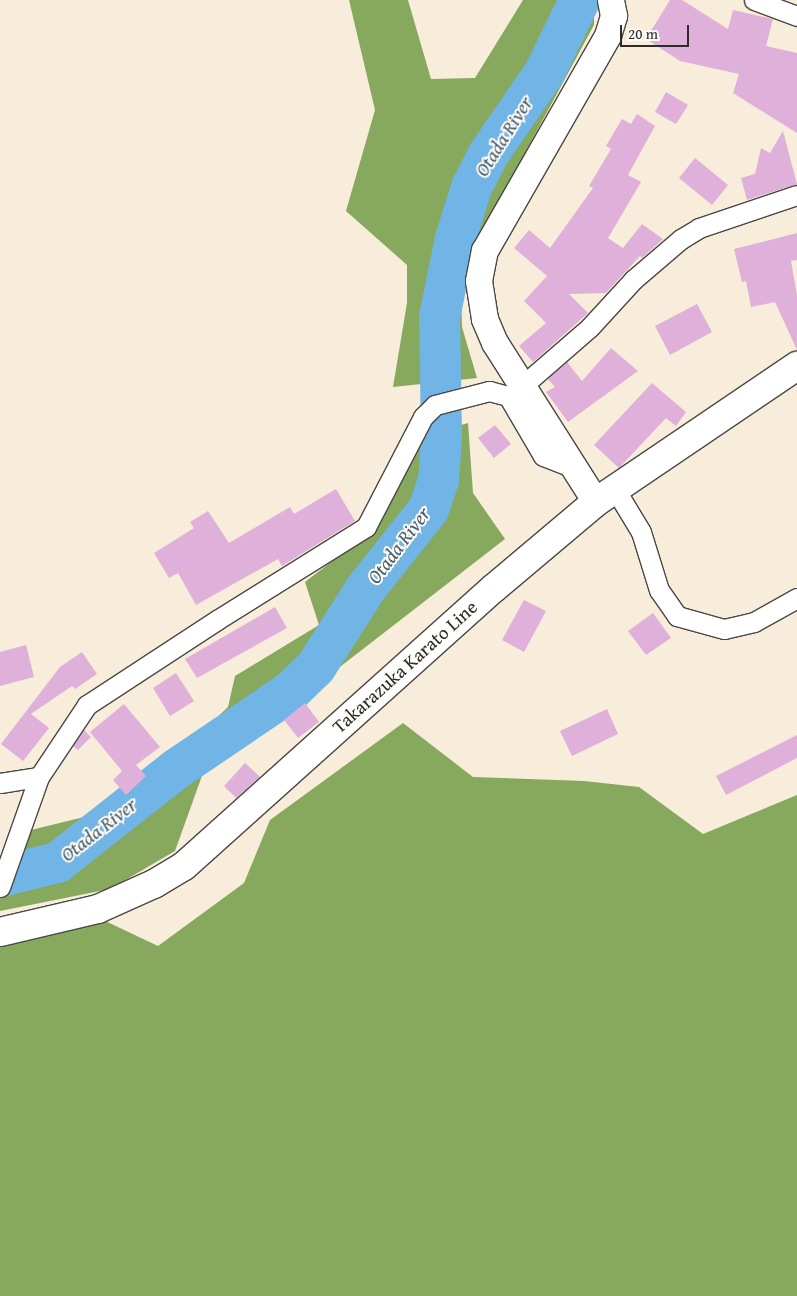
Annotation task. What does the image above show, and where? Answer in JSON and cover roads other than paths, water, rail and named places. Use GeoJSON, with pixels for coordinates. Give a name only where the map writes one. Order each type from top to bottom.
{"type":"FeatureCollection","features":[{"type":"Feature","properties":{"kind":"main road","name":"Takarazuka Karato Line"},"geometry":{"type":"LineString","coordinates":[[0,932],[98,909],[154,884],[184,866],[494,588],[605,495],[797,366]]}},
{"type":"Feature","properties":{"kind":"street"},"geometry":{"type":"LineString","coordinates":[[611,0],[614,16],[608,36],[485,251],[480,266],[479,281],[485,319],[495,343],[574,468],[605,495],[640,532],[659,590],[677,616],[724,629],[754,622],[797,598]]}},
{"type":"Feature","properties":{"kind":"street"},"geometry":{"type":"LineString","coordinates":[[754,0],[797,16]]}},
{"type":"Feature","properties":{"kind":"street"},"geometry":{"type":"LineString","coordinates":[[522,387],[590,327],[633,280],[681,239],[699,228],[797,195]]}},
{"type":"Feature","properties":{"kind":"street"},"geometry":{"type":"LineString","coordinates":[[0,887],[39,777],[87,705],[208,625],[366,527],[423,417],[435,405],[489,391],[508,396],[543,456],[574,468]]}},
{"type":"Feature","properties":{"kind":"street"},"geometry":{"type":"LineString","coordinates":[[0,782],[39,777]]}},
{"type":"Feature","properties":{"kind":"waterway","name":"Otada River"},"geometry":{"type":"LineString","coordinates":[[0,876],[57,862],[175,769],[290,691],[315,667],[366,587],[428,509],[438,480],[441,438],[439,317],[455,238],[471,187],[487,155],[544,72],[579,0]]}}]}
